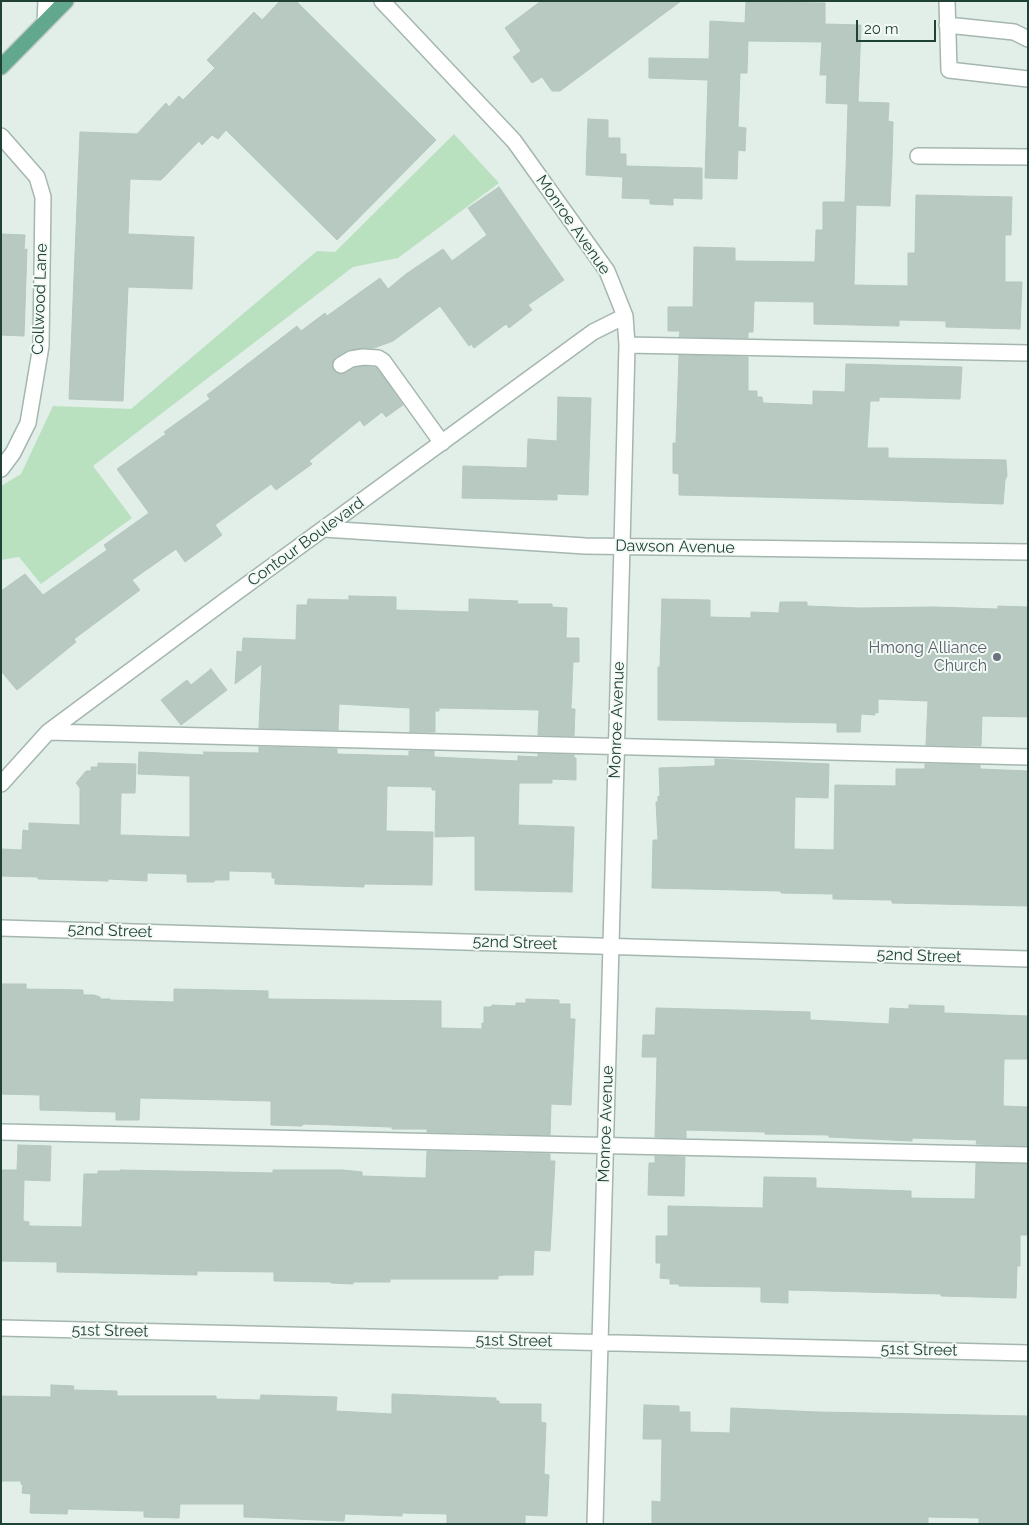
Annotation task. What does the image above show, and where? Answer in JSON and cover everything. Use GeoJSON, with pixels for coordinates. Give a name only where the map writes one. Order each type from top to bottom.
{"type":"FeatureCollection","features":[{"type":"Feature","properties":{"kind":"main road"},"geometry":{"type":"LineString","coordinates":[[1,67],[66,1]]}},
{"type":"Feature","properties":{"kind":"street"},"geometry":{"type":"LineString","coordinates":[[45,22],[46,1]]}},
{"type":"Feature","properties":{"kind":"street","name":"Monroe Avenue"},"geometry":{"type":"LineString","coordinates":[[382,1],[514,141],[607,271],[625,316],[627,345],[595,1524]]}},
{"type":"Feature","properties":{"kind":"street"},"geometry":{"type":"LineString","coordinates":[[946,1],[949,70],[1028,79]]}},
{"type":"Feature","properties":{"kind":"street"},"geometry":{"type":"LineString","coordinates":[[947,25],[1014,32],[1028,39]]}},
{"type":"Feature","properties":{"kind":"street","name":"Collwood Lane"},"geometry":{"type":"LineString","coordinates":[[1,136],[38,177],[43,198],[41,346],[28,423],[13,453],[1,469]]}},
{"type":"Feature","properties":{"kind":"street"},"geometry":{"type":"LineString","coordinates":[[918,156],[1028,157]]}},
{"type":"Feature","properties":{"kind":"street","name":"Contour Boulevard"},"geometry":{"type":"LineString","coordinates":[[1,784],[48,732],[593,332],[625,316]]}},
{"type":"Feature","properties":{"kind":"street"},"geometry":{"type":"LineString","coordinates":[[627,345],[1028,354]]}},
{"type":"Feature","properties":{"kind":"street"},"geometry":{"type":"LineString","coordinates":[[341,365],[351,359],[378,358],[383,361],[442,443]]}},
{"type":"Feature","properties":{"kind":"street","name":"Dawson Avenue"},"geometry":{"type":"LineString","coordinates":[[324,530],[576,545],[1028,552]]}},
{"type":"Feature","properties":{"kind":"street"},"geometry":{"type":"LineString","coordinates":[[48,732],[1028,757]]}},
{"type":"Feature","properties":{"kind":"street","name":"52nd Street"},"geometry":{"type":"LineString","coordinates":[[1,928],[1028,959]]}},
{"type":"Feature","properties":{"kind":"street"},"geometry":{"type":"LineString","coordinates":[[1,1132],[1028,1155]]}},
{"type":"Feature","properties":{"kind":"street","name":"51st Street"},"geometry":{"type":"LineString","coordinates":[[1,1328],[1028,1353]]}},
{"type":"Feature","properties":{"kind":"green space"},"geometry":{"type":"Polygon","coordinates":[[[454,134],[499,183],[398,258],[353,267],[93,466],[132,518],[41,584],[19,557],[1,560],[1,486],[21,474],[53,406],[131,409],[317,251],[335,252],[454,134]]]}},
{"type":"Feature","properties":{"kind":"building"},"geometry":{"type":"Polygon","coordinates":[[[280,1],[296,1],[436,140],[337,240],[226,130],[218,139],[212,135],[202,145],[199,141],[161,180],[130,179],[128,234],[194,237],[192,289],[128,287],[123,401],[69,399],[80,132],[137,134],[166,103],[169,107],[179,96],[183,100],[215,68],[207,60],[254,12],[262,20],[280,1]]]}},
{"type":"Feature","properties":{"kind":"building"},"geometry":{"type":"Polygon","coordinates":[[[541,1],[681,1],[560,91],[552,91],[542,77],[532,83],[513,57],[521,51],[505,28],[541,1]]]}},
{"type":"Feature","properties":{"kind":"building"},"geometry":{"type":"Polygon","coordinates":[[[746,2],[825,3],[825,24],[861,25],[858,102],[889,103],[888,121],[893,122],[890,206],[856,205],[854,285],[908,286],[908,253],[915,253],[916,195],[1012,197],[1011,235],[1005,235],[1005,282],[1022,282],[1020,329],[946,327],[946,321],[899,320],[899,326],[814,324],[814,302],[754,301],[753,332],[748,332],[748,338],[679,337],[680,331],[668,331],[668,307],[693,307],[694,247],[735,248],[735,261],[815,262],[816,230],[823,230],[823,202],[845,202],[848,104],[826,103],[827,75],[820,75],[822,42],[748,41],[747,73],[740,73],[738,127],[746,128],[745,151],[738,150],[737,179],[705,178],[708,80],[649,78],[649,58],[709,59],[710,21],[745,23],[746,2]]]}},
{"type":"Feature","properties":{"kind":"building"},"geometry":{"type":"Polygon","coordinates":[[[588,119],[608,120],[608,138],[620,138],[620,154],[626,154],[626,166],[702,168],[702,199],[673,198],[673,205],[650,204],[650,199],[622,198],[623,177],[586,175],[588,119]]]}},
{"type":"Feature","properties":{"kind":"building"},"geometry":{"type":"Polygon","coordinates":[[[499,187],[564,280],[528,305],[532,310],[509,328],[506,324],[474,348],[471,344],[469,346],[440,306],[393,341],[374,348],[349,350],[336,357],[332,366],[333,370],[337,373],[342,374],[363,366],[377,368],[403,405],[386,417],[382,412],[364,426],[360,420],[309,461],[312,464],[276,490],[271,484],[215,525],[222,535],[185,562],[176,549],[132,580],[140,590],[74,639],[76,642],[17,690],[1,671],[1,591],[25,574],[43,595],[107,550],[104,545],[149,513],[117,469],[166,434],[164,432],[210,399],[207,395],[297,326],[301,331],[325,313],[327,316],[380,278],[388,289],[406,274],[443,249],[452,261],[487,235],[468,208],[499,187]]]}},
{"type":"Feature","properties":{"kind":"building"},"geometry":{"type":"Polygon","coordinates":[[[1,234],[25,235],[24,250],[27,249],[24,336],[1,335],[1,234]]]}},
{"type":"Feature","properties":{"kind":"building"},"geometry":{"type":"Polygon","coordinates":[[[679,355],[748,357],[748,391],[757,391],[757,397],[762,397],[763,403],[813,405],[813,391],[845,392],[846,364],[962,367],[960,399],[879,397],[879,401],[870,401],[867,448],[888,448],[888,458],[1006,460],[1007,476],[1003,504],[679,495],[679,474],[673,473],[673,443],[676,443],[679,355]]]}},
{"type":"Feature","properties":{"kind":"building"},"geometry":{"type":"Polygon","coordinates":[[[558,397],[591,398],[588,495],[557,494],[557,500],[462,498],[463,466],[527,468],[528,439],[557,441],[558,397]]]}},
{"type":"Feature","properties":{"kind":"building"},"geometry":{"type":"Polygon","coordinates":[[[349,596],[396,597],[396,610],[469,612],[469,599],[518,601],[517,604],[552,604],[552,607],[567,608],[566,638],[579,638],[579,662],[573,662],[571,709],[575,709],[574,736],[538,735],[539,710],[439,708],[439,711],[435,711],[435,732],[410,732],[410,708],[339,704],[338,730],[259,728],[262,664],[235,684],[237,651],[242,652],[243,638],[296,640],[297,605],[307,605],[308,599],[349,600],[349,596]]]}},
{"type":"Feature","properties":{"kind":"building"},"geometry":{"type":"Polygon","coordinates":[[[662,599],[710,600],[710,617],[751,618],[751,612],[779,613],[780,602],[807,602],[807,606],[860,608],[933,607],[998,609],[998,606],[1028,607],[1028,717],[982,716],[981,746],[926,745],[928,701],[878,699],[878,713],[875,712],[875,715],[861,714],[860,732],[837,732],[837,723],[658,720],[658,667],[660,667],[662,599]]]}},
{"type":"Feature","properties":{"kind":"building"},"geometry":{"type":"Polygon","coordinates":[[[211,669],[227,690],[181,725],[161,700],[187,680],[191,685],[211,669]]]}},
{"type":"Feature","properties":{"kind":"building"},"geometry":{"type":"Polygon","coordinates":[[[259,747],[337,749],[337,754],[409,756],[409,751],[434,751],[434,757],[518,761],[518,756],[538,757],[538,754],[574,755],[574,758],[576,758],[576,780],[552,779],[552,783],[519,783],[518,825],[574,827],[572,892],[475,890],[475,836],[435,837],[436,790],[432,790],[432,787],[387,786],[386,831],[433,832],[432,885],[364,884],[364,887],[275,884],[272,872],[229,871],[229,880],[215,880],[214,882],[187,882],[187,874],[147,873],[147,881],[38,879],[38,877],[1,876],[1,849],[22,850],[23,830],[29,831],[29,823],[80,825],[80,788],[76,783],[86,771],[91,771],[91,767],[98,767],[98,763],[136,764],[135,793],[121,793],[120,835],[190,837],[190,776],[138,774],[139,752],[205,755],[203,752],[259,753],[259,747]]]}},
{"type":"Feature","properties":{"kind":"building"},"geometry":{"type":"Polygon","coordinates":[[[715,759],[829,764],[828,798],[795,797],[794,849],[834,850],[835,785],[896,786],[896,769],[925,769],[925,764],[980,765],[980,769],[1028,771],[1028,906],[892,903],[892,900],[833,899],[833,894],[652,888],[653,840],[658,840],[656,802],[658,802],[658,796],[660,797],[659,768],[715,766],[715,759]]]}},
{"type":"Feature","properties":{"kind":"building"},"geometry":{"type":"Polygon","coordinates":[[[1,984],[26,984],[26,989],[83,990],[83,995],[94,995],[100,997],[100,999],[110,1000],[174,1002],[174,989],[268,991],[268,999],[441,1001],[441,1028],[482,1029],[484,1007],[491,1007],[492,1005],[516,1006],[516,1003],[526,1003],[526,999],[559,1000],[559,1004],[570,1004],[570,1019],[575,1019],[571,1105],[551,1104],[550,1135],[427,1132],[427,1129],[392,1129],[392,1127],[304,1124],[301,1126],[271,1125],[271,1101],[140,1098],[139,1120],[116,1120],[116,1112],[40,1110],[40,1095],[1,1094],[1,984]]]}},
{"type":"Feature","properties":{"kind":"building"},"geometry":{"type":"Polygon","coordinates":[[[909,1005],[944,1006],[944,1013],[1028,1016],[1028,1059],[1004,1059],[1003,1106],[1028,1107],[1028,1146],[976,1144],[977,1140],[912,1138],[912,1141],[829,1137],[829,1135],[686,1130],[686,1138],[655,1137],[657,1057],[642,1057],[643,1035],[655,1035],[656,1008],[810,1012],[810,1020],[889,1024],[890,1008],[909,1009],[909,1005]]]}},
{"type":"Feature","properties":{"kind":"building"},"geometry":{"type":"Polygon","coordinates":[[[18,1145],[51,1146],[50,1181],[24,1180],[23,1221],[29,1222],[29,1226],[82,1227],[84,1174],[98,1174],[98,1171],[273,1173],[273,1170],[343,1170],[362,1172],[362,1176],[426,1178],[427,1151],[550,1154],[550,1161],[555,1161],[550,1251],[534,1250],[533,1275],[503,1275],[498,1276],[498,1279],[390,1279],[390,1282],[353,1282],[353,1284],[274,1281],[274,1272],[197,1271],[197,1275],[57,1272],[57,1262],[1,1261],[1,1170],[17,1170],[18,1145]]]}},
{"type":"Feature","properties":{"kind":"building"},"geometry":{"type":"Polygon","coordinates":[[[655,1156],[685,1157],[684,1196],[648,1195],[649,1163],[655,1163],[655,1156]]]}},
{"type":"Feature","properties":{"kind":"building"},"geometry":{"type":"Polygon","coordinates":[[[976,1163],[1028,1164],[1027,1235],[1020,1235],[1020,1266],[1017,1266],[1016,1298],[788,1290],[788,1303],[761,1302],[761,1287],[679,1286],[679,1284],[670,1284],[670,1279],[660,1278],[661,1263],[656,1263],[656,1236],[668,1236],[668,1206],[763,1208],[764,1177],[816,1178],[816,1188],[911,1191],[911,1198],[975,1199],[976,1163]]]}},
{"type":"Feature","properties":{"kind":"building"},"geometry":{"type":"Polygon","coordinates":[[[51,1385],[74,1386],[73,1390],[117,1391],[117,1396],[216,1396],[216,1399],[260,1400],[261,1395],[337,1397],[336,1411],[392,1414],[392,1394],[496,1398],[499,1404],[541,1404],[541,1422],[546,1423],[544,1474],[549,1475],[547,1516],[525,1515],[525,1524],[447,1524],[447,1514],[402,1513],[402,1516],[345,1514],[344,1521],[244,1517],[244,1504],[180,1504],[179,1518],[144,1517],[144,1511],[68,1509],[67,1514],[30,1513],[31,1494],[22,1493],[23,1485],[21,1481],[1,1481],[1,1396],[51,1397],[51,1385]]]}},
{"type":"Feature","properties":{"kind":"building"},"geometry":{"type":"Polygon","coordinates":[[[644,1405],[679,1406],[679,1412],[690,1412],[690,1432],[730,1433],[731,1408],[817,1412],[1028,1416],[1028,1523],[979,1524],[979,1518],[928,1517],[928,1524],[652,1523],[652,1501],[661,1502],[662,1439],[643,1439],[644,1405]]]}},
{"type":"Feature","properties":{"kind":"place","name":"Hmong Alliance Church"},"geometry":{"type":"Point","coordinates":[997,657]}}]}
